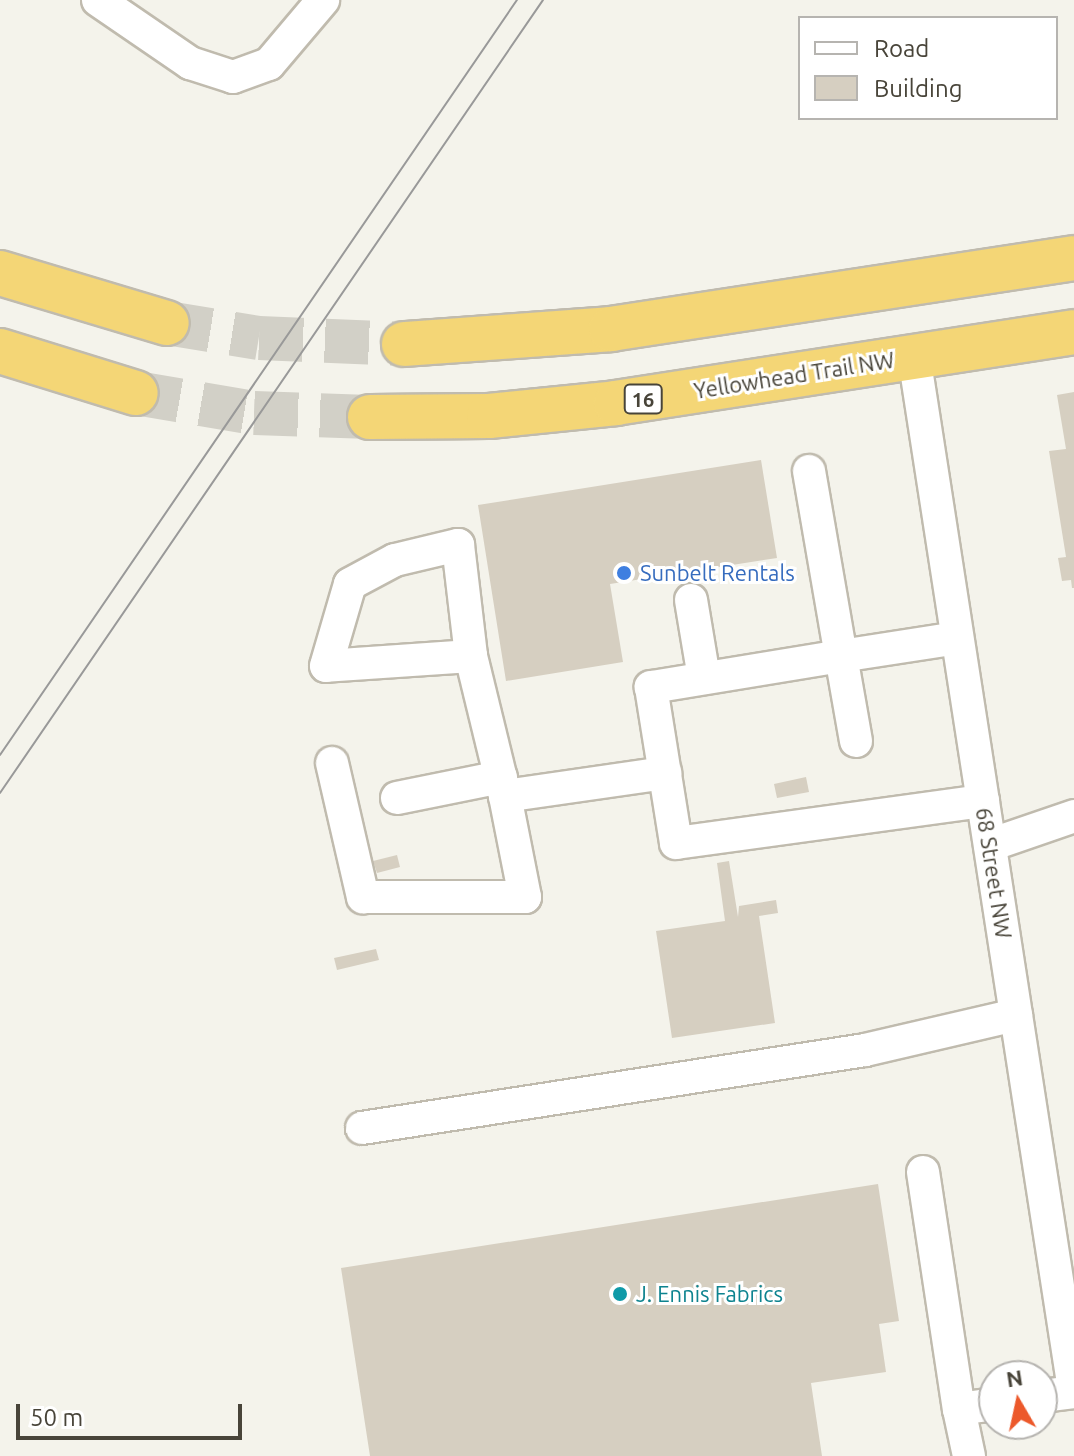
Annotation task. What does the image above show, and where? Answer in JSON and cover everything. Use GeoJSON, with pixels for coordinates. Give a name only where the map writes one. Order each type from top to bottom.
{"type":"FeatureCollection","features":[{"type":"Feature","properties":{"kind":"highway"},"geometry":{"type":"LineString","coordinates":[[404,344],[611,329],[1074,258]]}},
{"type":"Feature","properties":{"kind":"highway"},"geometry":{"type":"LineString","coordinates":[[0,273],[167,323]]}},
{"type":"Feature","properties":{"kind":"highway","name":"Yellowhead Trail NW"},"geometry":{"type":"LineString","coordinates":[[370,417],[489,416],[616,403],[1074,332]]}},
{"type":"Feature","properties":{"kind":"highway"},"geometry":{"type":"LineString","coordinates":[[0,351],[136,393]]}},
{"type":"Feature","properties":{"kind":"street"},"geometry":{"type":"LineString","coordinates":[[98,0],[190,63],[233,77],[269,64],[323,0]]}},
{"type":"Feature","properties":{"kind":"street","name":"68 Street NW"},"geometry":{"type":"LineString","coordinates":[[914,356],[1074,1390]]}},
{"type":"Feature","properties":{"kind":"street"},"geometry":{"type":"LineString","coordinates":[[809,471],[856,741]]}},
{"type":"Feature","properties":{"kind":"street"},"geometry":{"type":"LineString","coordinates":[[332,763],[363,897],[525,897],[503,786],[471,656],[458,545],[395,560],[350,584],[326,666],[471,656]]}},
{"type":"Feature","properties":{"kind":"street"},"geometry":{"type":"LineString","coordinates":[[691,600],[704,678]]}},
{"type":"Feature","properties":{"kind":"street"},"geometry":{"type":"LineString","coordinates":[[957,638],[651,687],[676,843],[983,801]]}},
{"type":"Feature","properties":{"kind":"street"},"geometry":{"type":"LineString","coordinates":[[397,798],[665,773]]}},
{"type":"Feature","properties":{"kind":"street"},"geometry":{"type":"LineString","coordinates":[[990,845],[1074,816]]}},
{"type":"Feature","properties":{"kind":"street"},"geometry":{"type":"LineString","coordinates":[[362,1128],[865,1050],[1016,1015]]}},
{"type":"Feature","properties":{"kind":"street"},"geometry":{"type":"LineString","coordinates":[[923,1172],[969,1456]]}},
{"type":"Feature","properties":{"kind":"street"},"geometry":{"type":"LineString","coordinates":[[959,1409],[978,1406]]}},
{"type":"Feature","properties":{"kind":"building"},"geometry":{"type":"Polygon","coordinates":[[[1074,392],[1072,588],[1071,580],[1062,581],[1058,558],[1066,557],[1049,451],[1066,449],[1057,395],[1074,392]]]}},
{"type":"Feature","properties":{"kind":"building"},"geometry":{"type":"Polygon","coordinates":[[[761,460],[777,558],[610,584],[623,662],[506,681],[478,505],[761,460]]]}},
{"type":"Feature","properties":{"kind":"building"},"geometry":{"type":"Polygon","coordinates":[[[806,777],[809,792],[777,798],[774,784],[806,777]]]}},
{"type":"Feature","properties":{"kind":"building"},"geometry":{"type":"Polygon","coordinates":[[[397,855],[400,867],[377,873],[373,861],[397,855]]]}},
{"type":"Feature","properties":{"kind":"building"},"geometry":{"type":"Polygon","coordinates":[[[729,861],[738,917],[739,906],[776,900],[778,913],[759,916],[775,1023],[672,1038],[656,931],[725,921],[717,863],[729,861]]]}},
{"type":"Feature","properties":{"kind":"building"},"geometry":{"type":"Polygon","coordinates":[[[376,949],[379,960],[337,970],[334,958],[376,949]]]}},
{"type":"Feature","properties":{"kind":"building","name":"J. Ennis Fabrics"},"geometry":{"type":"Polygon","coordinates":[[[878,1184],[899,1321],[879,1324],[886,1372],[811,1383],[822,1456],[370,1456],[341,1268],[878,1184]]]}},
{"type":"Feature","properties":{"kind":"tunnel"},"geometry":{"type":"LineString","coordinates":[[167,323],[259,338],[404,344]]}},
{"type":"Feature","properties":{"kind":"tunnel"},"geometry":{"type":"LineString","coordinates":[[136,393],[254,413],[370,417]]}},
{"type":"Feature","properties":{"kind":"tram line"},"geometry":{"type":"LineString","coordinates":[[0,755],[517,0]]}},
{"type":"Feature","properties":{"kind":"tram line"},"geometry":{"type":"LineString","coordinates":[[0,793],[543,0]]}},
{"type":"Feature","properties":{"kind":"place","name":"Sunbelt Rentals"},"geometry":{"type":"Point","coordinates":[624,573]}},
{"type":"Feature","properties":{"kind":"place","name":"J. Ennis Fabrics"},"geometry":{"type":"Point","coordinates":[620,1294]}}]}
